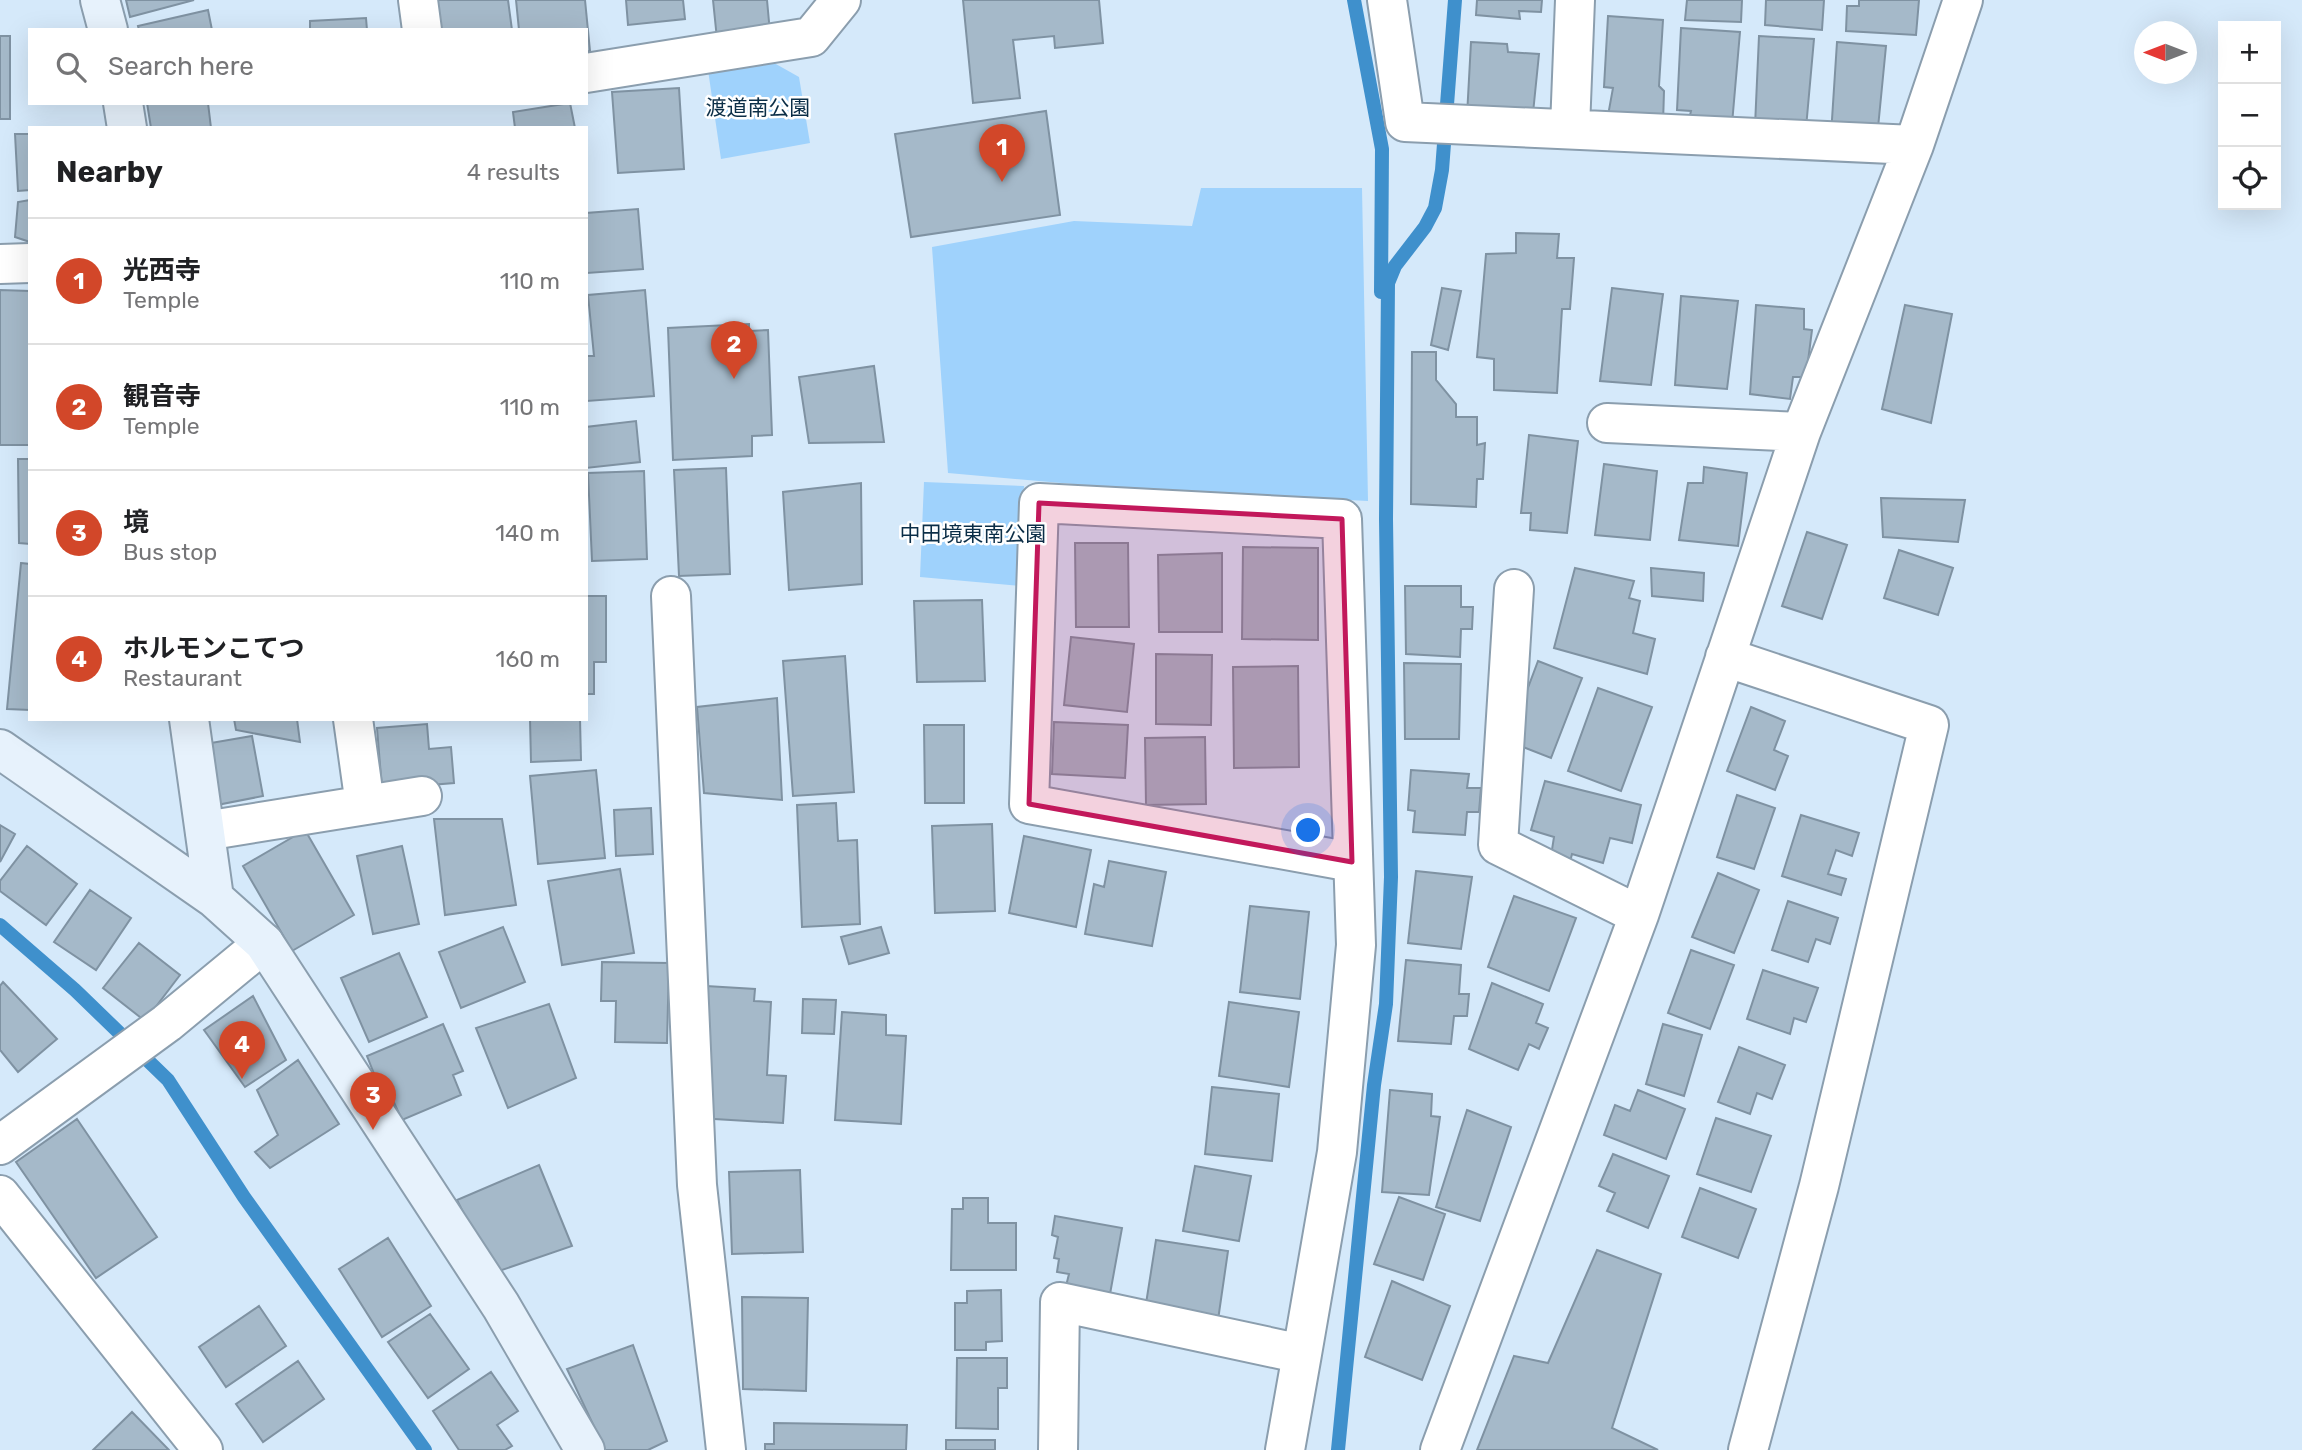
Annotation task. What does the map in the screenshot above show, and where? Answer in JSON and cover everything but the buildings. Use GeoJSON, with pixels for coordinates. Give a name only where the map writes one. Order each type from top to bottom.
{"type":"FeatureCollection","features":[{"type":"Feature","properties":{"kind":"street"},"geometry":{"type":"LineString","coordinates":[[100,0],[107,28]]}},
{"type":"Feature","properties":{"kind":"street"},"geometry":{"type":"LineString","coordinates":[[418,0],[422,28]]}},
{"type":"Feature","properties":{"kind":"street"},"geometry":{"type":"LineString","coordinates":[[588,73],[811,37],[841,0]]}},
{"type":"Feature","properties":{"kind":"street"},"geometry":{"type":"LineString","coordinates":[[1387,0],[1405,122],[1914,145]]}},
{"type":"Feature","properties":{"kind":"street"},"geometry":{"type":"LineString","coordinates":[[1570,128],[1575,0]]}},
{"type":"Feature","properties":{"kind":"street"},"geometry":{"type":"LineString","coordinates":[[1440,1450],[1639,915],[1801,432],[1914,145],[1962,0]]}},
{"type":"Feature","properties":{"kind":"street"},"geometry":{"type":"LineString","coordinates":[[123,105],[127,126]]}},
{"type":"Feature","properties":{"kind":"street"},"geometry":{"type":"LineString","coordinates":[[0,264],[28,263]]}},
{"type":"Feature","properties":{"kind":"street"},"geometry":{"type":"LineString","coordinates":[[1607,423],[1801,432]]}},
{"type":"Feature","properties":{"kind":"street"},"geometry":{"type":"LineString","coordinates":[[1285,1450],[1337,1152],[1356,944],[1342,519],[1039,503],[1029,804],[1352,862]]}},
{"type":"Feature","properties":{"kind":"street"},"geometry":{"type":"LineString","coordinates":[[1514,589],[1499,845],[1639,915]]}},
{"type":"Feature","properties":{"kind":"street"},"geometry":{"type":"LineString","coordinates":[[671,596],[697,1185],[726,1450]]}},
{"type":"Feature","properties":{"kind":"street"},"geometry":{"type":"LineString","coordinates":[[1726,657],[1929,725],[1819,1186],[1748,1450]]}},
{"type":"Feature","properties":{"kind":"street"},"geometry":{"type":"LineString","coordinates":[[189,721],[214,898]]}},
{"type":"Feature","properties":{"kind":"street"},"geometry":{"type":"LineString","coordinates":[[353,721],[365,805]]}},
{"type":"Feature","properties":{"kind":"street"},"geometry":{"type":"LineString","coordinates":[[0,749],[214,898],[264,943],[501,1306],[585,1450]]}},
{"type":"Feature","properties":{"kind":"street"},"geometry":{"type":"LineString","coordinates":[[205,831],[422,796]]}},
{"type":"Feature","properties":{"kind":"street"},"geometry":{"type":"LineString","coordinates":[[0,1144],[167,1023],[264,943]]}},
{"type":"Feature","properties":{"kind":"street"},"geometry":{"type":"LineString","coordinates":[[0,1195],[203,1450]]}},
{"type":"Feature","properties":{"kind":"street"},"geometry":{"type":"LineString","coordinates":[[1058,1450],[1060,1302],[1302,1354]]}},
{"type":"Feature","properties":{"kind":"highlighted area"},"geometry":{"type":"Polygon","coordinates":[[[1039,503],[1342,519],[1352,862],[1029,804],[1039,503]]]}},
{"type":"Feature","properties":{"kind":"green space","name":"渡道南公園"},"geometry":{"type":"Polygon","coordinates":[[[767,59],[799,77],[810,143],[721,159],[708,70],[767,59]]]}},
{"type":"Feature","properties":{"kind":"green space"},"geometry":{"type":"Polygon","coordinates":[[[1201,188],[1362,188],[1368,501],[1119,488],[948,473],[932,247],[1074,221],[1192,226],[1201,188]]]}},
{"type":"Feature","properties":{"kind":"green space","name":"中田境東南公園"},"geometry":{"type":"Polygon","coordinates":[[[924,482],[1024,486],[1020,586],[920,577],[924,482]]]}},
{"type":"Feature","properties":{"kind":"waterway"},"geometry":{"type":"LineString","coordinates":[[1354,0],[1382,149],[1381,292]]}},
{"type":"Feature","properties":{"kind":"waterway"},"geometry":{"type":"LineString","coordinates":[[1338,1450],[1374,1085],[1386,1004],[1391,877],[1386,519],[1388,283],[1395,266],[1425,227],[1435,208],[1442,170],[1455,0]]}},
{"type":"Feature","properties":{"kind":"waterway"},"geometry":{"type":"LineString","coordinates":[[0,925],[75,990],[168,1080],[244,1197],[425,1450]]}},
{"type":"Feature","properties":{"kind":"place","name":"光西寺"},"geometry":{"type":"Point","coordinates":[1002,182]}},
{"type":"Feature","properties":{"kind":"place","name":"観音寺"},"geometry":{"type":"Point","coordinates":[734,379]}},
{"type":"Feature","properties":{"kind":"place","name":"ホルモンこてつ"},"geometry":{"type":"Point","coordinates":[242,1079]}},
{"type":"Feature","properties":{"kind":"place","name":"境"},"geometry":{"type":"Point","coordinates":[373,1130]}}]}
